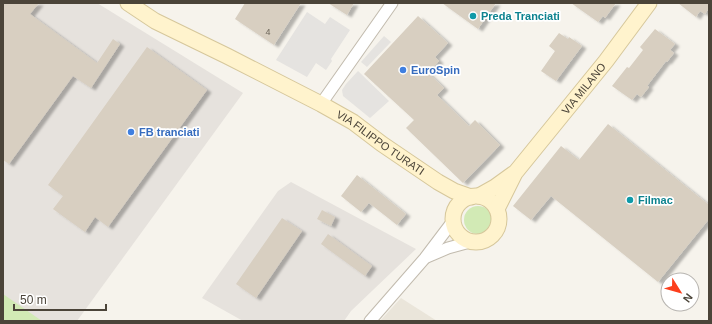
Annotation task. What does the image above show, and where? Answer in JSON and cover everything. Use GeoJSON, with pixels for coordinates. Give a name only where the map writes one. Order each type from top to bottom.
{"type":"FeatureCollection","features":[{"type":"Feature","properties":{"kind":"street","name":"VIA FILIPPO TURATI"},"geometry":{"type":"LineString","coordinates":[[128,3],[155,21],[321,104],[353,122],[382,144],[438,182],[454,191],[475,197]]}},
{"type":"Feature","properties":{"kind":"street","name":"VIA MILANO"},"geometry":{"type":"LineString","coordinates":[[497,209],[515,172],[606,61],[649,3]]}},
{"type":"Feature","properties":{"kind":"street"},"geometry":{"type":"LineString","coordinates":[[321,104],[388,4]]}},
{"type":"Feature","properties":{"kind":"street","name":"VIA MILANO"},"geometry":{"type":"LineString","coordinates":[[475,197],[495,187],[515,172]]}},
{"type":"Feature","properties":{"kind":"street","name":"VIA FILIPPO TURATI"},"geometry":{"type":"LineString","coordinates":[[438,182],[448,199],[454,217]]}},
{"type":"Feature","properties":{"kind":"street"},"geometry":{"type":"LineString","coordinates":[[370,321],[425,258],[454,217],[459,204],[464,200],[475,197],[486,198],[497,209],[499,224],[491,237],[485,241],[470,242],[448,248],[425,258]]}},
{"type":"Feature","properties":{"kind":"street"},"geometry":{"type":"LineString","coordinates":[[454,217],[455,228],[458,234],[470,242]]}},
{"type":"Feature","properties":{"kind":"shaded area"},"geometry":{"type":"Polygon","coordinates":[[[3,3],[97,3],[243,93],[77,321],[3,321],[3,3]]]}},
{"type":"Feature","properties":{"kind":"shaded area"},"geometry":{"type":"Polygon","coordinates":[[[307,12],[325,24],[330,17],[350,30],[331,59],[332,61],[326,70],[316,63],[307,77],[276,60],[307,12]]]}},
{"type":"Feature","properties":{"kind":"shaded area"},"geometry":{"type":"Polygon","coordinates":[[[384,36],[391,42],[367,67],[361,62],[384,36]]]}},
{"type":"Feature","properties":{"kind":"shaded area"},"geometry":{"type":"Polygon","coordinates":[[[358,71],[389,101],[370,118],[343,96],[342,90],[358,71]]]}},
{"type":"Feature","properties":{"kind":"shaded area"},"geometry":{"type":"Polygon","coordinates":[[[291,182],[416,249],[351,311],[344,321],[243,321],[202,298],[278,191],[291,182]]]}},
{"type":"Feature","properties":{"kind":"shaded area"},"geometry":{"type":"Polygon","coordinates":[[[401,298],[437,321],[380,321],[401,298]]]}},
{"type":"Feature","properties":{"kind":"green space"},"geometry":{"type":"Polygon","coordinates":[[[478,206],[488,210],[492,220],[488,230],[478,234],[468,230],[464,220],[468,210],[478,206]]]}},
{"type":"Feature","properties":{"kind":"green space"},"geometry":{"type":"Polygon","coordinates":[[[3,294],[42,321],[3,321],[3,294]]]}},
{"type":"Feature","properties":{"kind":"building"},"geometry":{"type":"Polygon","coordinates":[[[3,3],[39,3],[30,14],[97,63],[113,39],[120,44],[91,88],[73,76],[9,164],[3,160],[3,3]]]}},
{"type":"Feature","properties":{"kind":"building"},"geometry":{"type":"Polygon","coordinates":[[[245,3],[301,3],[274,45],[235,19],[245,3]]]}},
{"type":"Feature","properties":{"kind":"building"},"geometry":{"type":"Polygon","coordinates":[[[328,3],[354,3],[347,15],[328,3]]]}},
{"type":"Feature","properties":{"kind":"building","name":"Preda Tranciati"},"geometry":{"type":"Polygon","coordinates":[[[442,3],[496,3],[478,29],[442,3]]]}},
{"type":"Feature","properties":{"kind":"building"},"geometry":{"type":"Polygon","coordinates":[[[571,3],[616,3],[605,18],[603,16],[598,22],[571,3]]]}},
{"type":"Feature","properties":{"kind":"building"},"geometry":{"type":"Polygon","coordinates":[[[678,3],[709,3],[709,8],[705,14],[700,11],[696,17],[678,3]]]}},
{"type":"Feature","properties":{"kind":"building"},"geometry":{"type":"Polygon","coordinates":[[[418,16],[448,43],[435,57],[439,61],[428,73],[444,88],[437,95],[469,126],[475,120],[500,145],[463,183],[406,128],[414,120],[364,74],[418,16]]]}},
{"type":"Feature","properties":{"kind":"building"},"geometry":{"type":"Polygon","coordinates":[[[655,29],[675,44],[670,50],[674,53],[647,86],[649,87],[641,97],[637,94],[632,100],[612,86],[643,50],[640,47],[655,29]]]}},
{"type":"Feature","properties":{"kind":"building"},"geometry":{"type":"Polygon","coordinates":[[[559,33],[568,39],[569,37],[582,46],[556,81],[541,71],[555,51],[549,46],[559,33]]]}},
{"type":"Feature","properties":{"kind":"building"},"geometry":{"type":"Polygon","coordinates":[[[147,47],[207,90],[108,227],[95,217],[85,232],[53,209],[63,196],[48,185],[147,47]]]}},
{"type":"Feature","properties":{"kind":"building","name":"Filmac"},"geometry":{"type":"Polygon","coordinates":[[[608,124],[709,205],[709,219],[666,272],[660,272],[660,280],[658,282],[551,196],[531,220],[513,206],[561,146],[579,160],[608,124]]]}},
{"type":"Feature","properties":{"kind":"building"},"geometry":{"type":"Polygon","coordinates":[[[357,175],[406,214],[397,225],[369,203],[361,212],[341,196],[357,175]]]}},
{"type":"Feature","properties":{"kind":"building"},"geometry":{"type":"Polygon","coordinates":[[[322,210],[335,217],[331,226],[317,219],[322,210]]]}},
{"type":"Feature","properties":{"kind":"building"},"geometry":{"type":"Polygon","coordinates":[[[282,218],[302,231],[256,298],[236,284],[282,218]]]}},
{"type":"Feature","properties":{"kind":"building"},"geometry":{"type":"Polygon","coordinates":[[[328,234],[372,266],[365,276],[321,244],[328,234]]]}},
{"type":"Feature","properties":{"kind":"place","name":"Preda Tranciati"},"geometry":{"type":"Point","coordinates":[473,16]}},
{"type":"Feature","properties":{"kind":"place","name":"EuroSpin"},"geometry":{"type":"Point","coordinates":[403,70]}},
{"type":"Feature","properties":{"kind":"place","name":"FB tranciati"},"geometry":{"type":"Point","coordinates":[131,132]}},
{"type":"Feature","properties":{"kind":"place","name":"Filmac"},"geometry":{"type":"Point","coordinates":[630,200]}}]}
